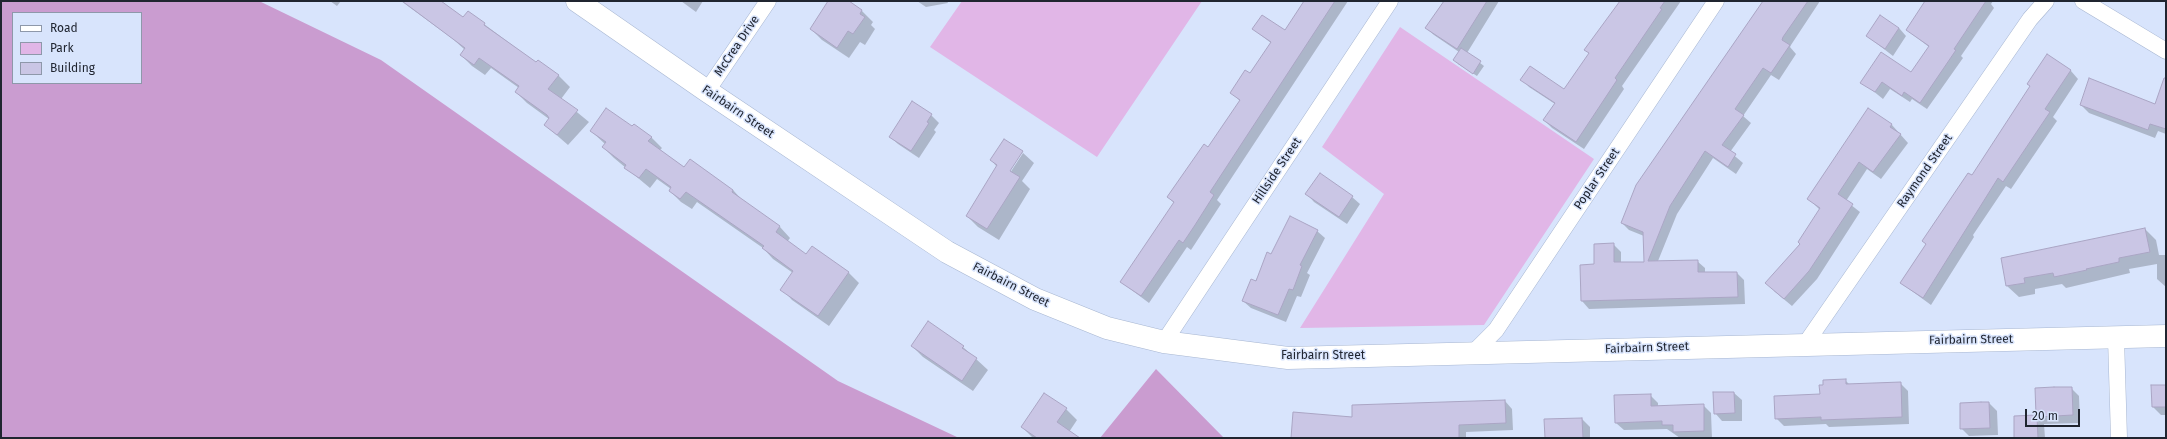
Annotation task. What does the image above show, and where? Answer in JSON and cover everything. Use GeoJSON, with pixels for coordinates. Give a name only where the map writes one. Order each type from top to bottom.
{"type":"FeatureCollection","features":[{"type":"Feature","properties":{"kind":"main road","name":"Fairbairn Street"},"geometry":{"type":"LineString","coordinates":[[577,1],[707,91],[947,252],[1034,299],[1107,328],[1164,342],[1288,358],[2166,336]]}},
{"type":"Feature","properties":{"kind":"street","name":"McCrea Drive"},"geometry":{"type":"LineString","coordinates":[[707,91],[768,1]]}},
{"type":"Feature","properties":{"kind":"street","name":"Hillside Street"},"geometry":{"type":"LineString","coordinates":[[1164,342],[1390,1]]}},
{"type":"Feature","properties":{"kind":"street","name":"Poplar Street"},"geometry":{"type":"LineString","coordinates":[[1473,353],[1496,330],[1716,1]]}},
{"type":"Feature","properties":{"kind":"street","name":"Raymond Street"},"geometry":{"type":"LineString","coordinates":[[1806,344],[2030,19],[2046,1]]}},
{"type":"Feature","properties":{"kind":"street"},"geometry":{"type":"LineString","coordinates":[[2083,1],[2166,51]]}},
{"type":"Feature","properties":{"kind":"street"},"geometry":{"type":"LineString","coordinates":[[2116,338],[2119,438]]}},
{"type":"Feature","properties":{"kind":"green space"},"geometry":{"type":"Polygon","coordinates":[[[962,1],[1202,1],[1097,157],[930,47],[962,1]]]}},
{"type":"Feature","properties":{"kind":"green space"},"geometry":{"type":"Polygon","coordinates":[[[1400,27],[1594,159],[1484,325],[1300,328],[1384,194],[1322,147],[1400,27]]]}},
{"type":"Feature","properties":{"kind":"shaded area"},"geometry":{"type":"Polygon","coordinates":[[[1,1],[259,1],[381,60],[838,381],[959,438],[1,438],[1,1]]]}},
{"type":"Feature","properties":{"kind":"shaded area"},"geometry":{"type":"Polygon","coordinates":[[[1156,369],[1224,438],[1100,438],[1156,369]]]}},
{"type":"Feature","properties":{"kind":"building"},"geometry":{"type":"Polygon","coordinates":[[[402,1],[441,1],[463,17],[468,11],[485,23],[484,25],[536,62],[538,60],[559,75],[548,89],[578,110],[557,135],[544,125],[549,118],[547,115],[515,92],[519,86],[479,58],[474,65],[460,55],[465,48],[402,1]]]}},
{"type":"Feature","properties":{"kind":"building"},"geometry":{"type":"Polygon","coordinates":[[[828,1],[849,1],[862,10],[860,14],[865,17],[853,34],[848,31],[837,48],[810,29],[828,1]]]}},
{"type":"Feature","properties":{"kind":"building"},"geometry":{"type":"Polygon","coordinates":[[[1304,1],[1335,1],[1210,192],[1214,195],[1195,225],[1183,243],[1179,240],[1141,296],[1120,282],[1174,202],[1167,197],[1204,144],[1208,147],[1240,100],[1230,93],[1245,70],[1250,73],[1271,42],[1252,29],[1262,15],[1285,30],[1304,1]]]}},
{"type":"Feature","properties":{"kind":"building"},"geometry":{"type":"Polygon","coordinates":[[[1444,1],[1487,1],[1457,49],[1425,28],[1444,1]]]}},
{"type":"Feature","properties":{"kind":"building"},"geometry":{"type":"Polygon","coordinates":[[[1620,1],[1665,1],[1660,8],[1662,9],[1615,78],[1617,80],[1576,142],[1543,120],[1555,103],[1520,80],[1530,66],[1564,89],[1589,53],[1584,50],[1620,1]]]}},
{"type":"Feature","properties":{"kind":"building"},"geometry":{"type":"Polygon","coordinates":[[[1763,1],[1808,1],[1783,37],[1782,40],[1790,45],[1771,73],[1763,68],[1735,109],[1744,115],[1722,145],[1736,154],[1728,167],[1705,151],[1670,206],[1648,261],[1698,260],[1698,272],[1737,272],[1738,297],[1581,301],[1580,265],[1594,264],[1594,244],[1614,243],[1614,262],[1644,262],[1643,232],[1621,223],[1636,185],[1763,1]]]}},
{"type":"Feature","properties":{"kind":"building"},"geometry":{"type":"Polygon","coordinates":[[[1925,1],[1986,1],[1954,49],[1956,50],[1920,103],[1904,92],[1902,96],[1882,82],[1875,92],[1860,83],[1881,52],[1911,72],[1929,46],[1906,30],[1925,1]]]}},
{"type":"Feature","properties":{"kind":"building"},"geometry":{"type":"Polygon","coordinates":[[[1880,15],[1899,28],[1885,49],[1866,36],[1880,15]]]}},
{"type":"Feature","properties":{"kind":"building"},"geometry":{"type":"Polygon","coordinates":[[[1461,48],[1481,61],[1473,74],[1453,60],[1461,48]]]}},
{"type":"Feature","properties":{"kind":"building"},"geometry":{"type":"Polygon","coordinates":[[[2047,54],[2071,70],[2045,109],[2050,112],[2003,182],[1998,178],[1923,298],[1900,283],[1926,244],[1922,241],[1968,173],[1972,175],[2030,86],[2027,84],[2047,54]]]}},
{"type":"Feature","properties":{"kind":"building"},"geometry":{"type":"Polygon","coordinates":[[[2089,78],[2155,104],[2164,78],[2166,78],[2166,129],[2150,124],[2148,130],[2080,105],[2089,78]]]}},
{"type":"Feature","properties":{"kind":"building"},"geometry":{"type":"Polygon","coordinates":[[[912,101],[932,114],[927,122],[929,123],[911,151],[889,137],[912,101]]]}},
{"type":"Feature","properties":{"kind":"building"},"geometry":{"type":"Polygon","coordinates":[[[606,108],[632,126],[634,124],[652,137],[648,141],[684,167],[690,159],[733,190],[732,192],[780,226],[776,232],[806,254],[812,246],[849,272],[818,316],[780,290],[793,271],[762,248],[764,246],[686,192],[680,199],[669,191],[671,187],[646,169],[639,178],[624,168],[626,165],[602,147],[606,142],[590,131],[606,108]]]}},
{"type":"Feature","properties":{"kind":"building"},"geometry":{"type":"Polygon","coordinates":[[[1868,108],[1892,124],[1890,127],[1901,134],[1873,172],[1859,162],[1838,194],[1853,204],[1809,271],[1784,299],[1765,283],[1800,244],[1798,242],[1820,208],[1807,199],[1868,108]]]}},
{"type":"Feature","properties":{"kind":"building"},"geometry":{"type":"Polygon","coordinates":[[[1004,139],[1023,151],[1010,171],[1020,177],[987,229],[966,216],[997,165],[990,160],[1004,139]]]}},
{"type":"Feature","properties":{"kind":"building"},"geometry":{"type":"Polygon","coordinates":[[[1320,173],[1353,196],[1339,217],[1305,194],[1320,173]]]}},
{"type":"Feature","properties":{"kind":"building"},"geometry":{"type":"Polygon","coordinates":[[[1290,216],[1318,230],[1300,265],[1302,266],[1293,290],[1289,289],[1278,315],[1242,301],[1251,279],[1256,281],[1267,252],[1271,254],[1290,216]]]}},
{"type":"Feature","properties":{"kind":"building"},"geometry":{"type":"Polygon","coordinates":[[[2145,228],[2150,252],[2119,258],[2119,262],[2054,277],[2053,273],[2024,278],[2025,283],[2006,286],[2001,258],[2145,228]]]}},
{"type":"Feature","properties":{"kind":"building"},"geometry":{"type":"Polygon","coordinates":[[[928,321],[964,346],[962,348],[977,358],[962,381],[911,346],[928,321]]]}},
{"type":"Feature","properties":{"kind":"building"},"geometry":{"type":"Polygon","coordinates":[[[1846,379],[1846,384],[1901,382],[1902,417],[1821,420],[1821,417],[1775,419],[1774,396],[1820,394],[1819,385],[1823,385],[1823,380],[1846,379]]]}},
{"type":"Feature","properties":{"kind":"building"},"geometry":{"type":"Polygon","coordinates":[[[2151,385],[2166,385],[2166,407],[2152,407],[2151,385]]]}},
{"type":"Feature","properties":{"kind":"building"},"geometry":{"type":"Polygon","coordinates":[[[2072,387],[2073,415],[2037,417],[2038,438],[2014,438],[2014,416],[2036,415],[2035,388],[2072,387]]]}},
{"type":"Feature","properties":{"kind":"building"},"geometry":{"type":"Polygon","coordinates":[[[1713,392],[1734,392],[1735,413],[1714,414],[1713,392]]]}},
{"type":"Feature","properties":{"kind":"building"},"geometry":{"type":"Polygon","coordinates":[[[1044,393],[1067,408],[1057,422],[1080,438],[1037,438],[1021,427],[1044,393]]]}},
{"type":"Feature","properties":{"kind":"building"},"geometry":{"type":"Polygon","coordinates":[[[1651,394],[1651,406],[1704,404],[1704,431],[1673,432],[1673,425],[1662,425],[1662,421],[1615,423],[1614,395],[1651,394]]]}},
{"type":"Feature","properties":{"kind":"building"},"geometry":{"type":"Polygon","coordinates":[[[1505,400],[1506,423],[1459,425],[1459,438],[1291,438],[1293,412],[1352,417],[1352,405],[1505,400]]]}},
{"type":"Feature","properties":{"kind":"building"},"geometry":{"type":"Polygon","coordinates":[[[1989,402],[1990,428],[1960,429],[1960,403],[1989,402]]]}},
{"type":"Feature","properties":{"kind":"building"},"geometry":{"type":"Polygon","coordinates":[[[1582,418],[1583,438],[1545,438],[1544,419],[1582,418]]]}}]}
